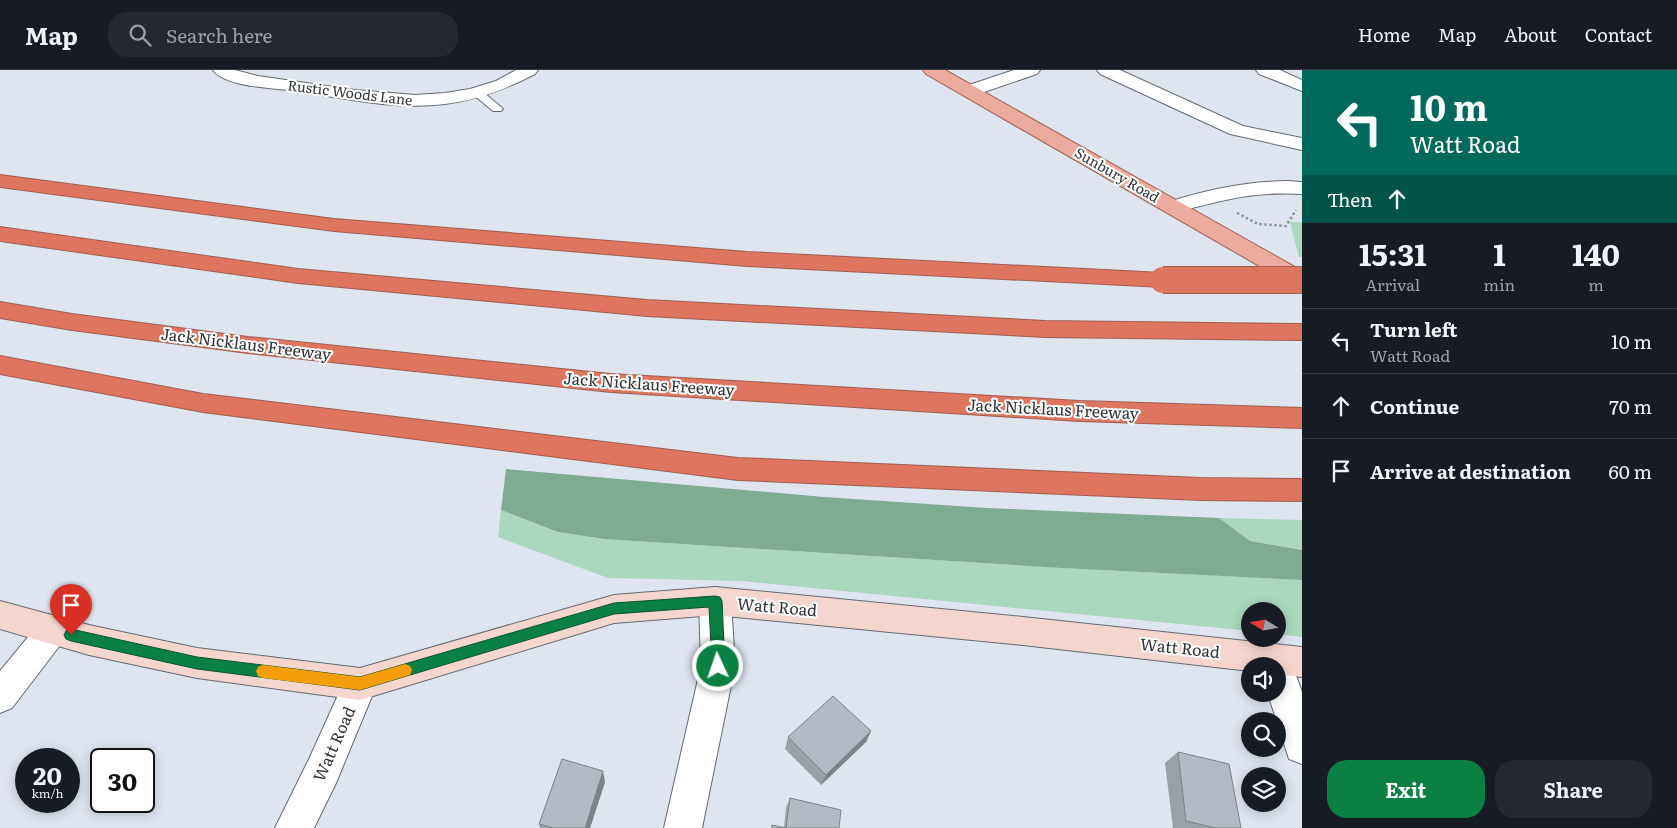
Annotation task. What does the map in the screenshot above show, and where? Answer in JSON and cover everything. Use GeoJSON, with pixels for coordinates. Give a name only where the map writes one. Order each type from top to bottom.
{"type":"FeatureCollection","features":[{"type":"Feature","properties":{"kind":"highway"},"geometry":{"type":"LineString","coordinates":[[0,182],[344,226],[748,259],[1163,280],[1302,280]]}},
{"type":"Feature","properties":{"kind":"highway"},"geometry":{"type":"LineString","coordinates":[[0,234],[136,255],[298,276],[647,308],[1045,329],[1302,332]]}},
{"type":"Feature","properties":{"kind":"highway","name":"Jack Nicklaus Freeway"},"geometry":{"type":"LineString","coordinates":[[0,310],[72,322],[248,345],[611,383],[1079,412],[1302,418]]}},
{"type":"Feature","properties":{"kind":"highway"},"geometry":{"type":"LineString","coordinates":[[0,365],[203,403],[738,469],[1201,489],[1302,490]]}},
{"type":"Feature","properties":{"kind":"main road","name":"Sunbury Road"},"geometry":{"type":"LineString","coordinates":[[932,70],[1302,280]]}},
{"type":"Feature","properties":{"kind":"street","name":"Rustic Woods Lane"},"geometry":{"type":"LineString","coordinates":[[222,70],[253,80],[395,100],[423,101],[479,94],[500,86],[529,70]]}},
{"type":"Feature","properties":{"kind":"street"},"geometry":{"type":"LineString","coordinates":[[969,91],[1030,70]]}},
{"type":"Feature","properties":{"kind":"street"},"geometry":{"type":"LineString","coordinates":[[1106,70],[1237,130],[1302,144]]}},
{"type":"Feature","properties":{"kind":"street"},"geometry":{"type":"LineString","coordinates":[[1265,70],[1302,86]]}},
{"type":"Feature","properties":{"kind":"street"},"geometry":{"type":"LineString","coordinates":[[1173,207],[1213,195],[1276,186],[1302,188]]}},
{"type":"Feature","properties":{"kind":"street"},"geometry":{"type":"LineString","coordinates":[[682,828],[718,666],[715,601]]}},
{"type":"Feature","properties":{"kind":"street","name":"Watt Road"},"geometry":{"type":"LineString","coordinates":[[294,828],[323,770],[360,684],[614,608],[715,601],[1023,631],[1241,659]]}},
{"type":"Feature","properties":{"kind":"street"},"geometry":{"type":"LineString","coordinates":[[0,615],[89,640],[197,663],[360,684]]}},
{"type":"Feature","properties":{"kind":"street"},"geometry":{"type":"LineString","coordinates":[[0,697],[53,630]]}},
{"type":"Feature","properties":{"kind":"street"},"geometry":{"type":"LineString","coordinates":[[1286,681],[1302,747]]}},
{"type":"Feature","properties":{"kind":"lane"},"geometry":{"type":"LineString","coordinates":[[479,94],[497,109]]}},
{"type":"Feature","properties":{"kind":"path"},"geometry":{"type":"LineString","coordinates":[[1234,212],[1258,224],[1286,226],[1295,210],[1302,204]]}},
{"type":"Feature","properties":{"kind":"green space"},"geometry":{"type":"Polygon","coordinates":[[[1290,222],[1302,222],[1302,257],[1299,257],[1290,222]]]}},
{"type":"Feature","properties":{"kind":"green space"},"geometry":{"type":"Polygon","coordinates":[[[506,469],[824,497],[987,508],[1219,518],[1250,541],[1302,550],[1302,580],[1061,568],[604,539],[558,532],[501,510],[506,469]]]}},
{"type":"Feature","properties":{"kind":"green space"},"geometry":{"type":"Polygon","coordinates":[[[501,510],[558,532],[604,539],[1061,568],[1302,580],[1302,637],[1286,635],[1286,602],[1241,602],[1241,630],[742,581],[608,578],[498,537],[501,510]]]}},
{"type":"Feature","properties":{"kind":"green space"},"geometry":{"type":"Polygon","coordinates":[[[1219,518],[1302,520],[1302,550],[1250,541],[1219,518]]]}},
{"type":"Feature","properties":{"kind":"building"},"geometry":{"type":"Polygon","coordinates":[[[833,696],[871,731],[826,775],[788,737],[833,696]]]}},
{"type":"Feature","properties":{"kind":"building"},"geometry":{"type":"Polygon","coordinates":[[[1178,752],[1229,764],[1241,828],[1216,828],[1186,821],[1178,752]]]}},
{"type":"Feature","properties":{"kind":"building"},"geometry":{"type":"Polygon","coordinates":[[[562,759],[603,771],[585,828],[553,828],[539,824],[562,759]]]}},
{"type":"Feature","properties":{"kind":"building"},"geometry":{"type":"Polygon","coordinates":[[[790,798],[841,810],[839,828],[786,828],[790,798]]]}},
{"type":"Feature","properties":{"kind":"building"},"geometry":{"type":"Polygon","coordinates":[[[772,825],[786,828],[772,828],[772,825]]]}},
{"type":"Feature","properties":{"kind":"slow traffic"},"geometry":{"type":"LineString","coordinates":[[263,671],[360,684],[405,670]]}},
{"type":"Feature","properties":{"kind":"route"},"geometry":{"type":"LineString","coordinates":[[71,635],[197,663],[360,684],[614,608],[715,601],[718,666]]}}]}
